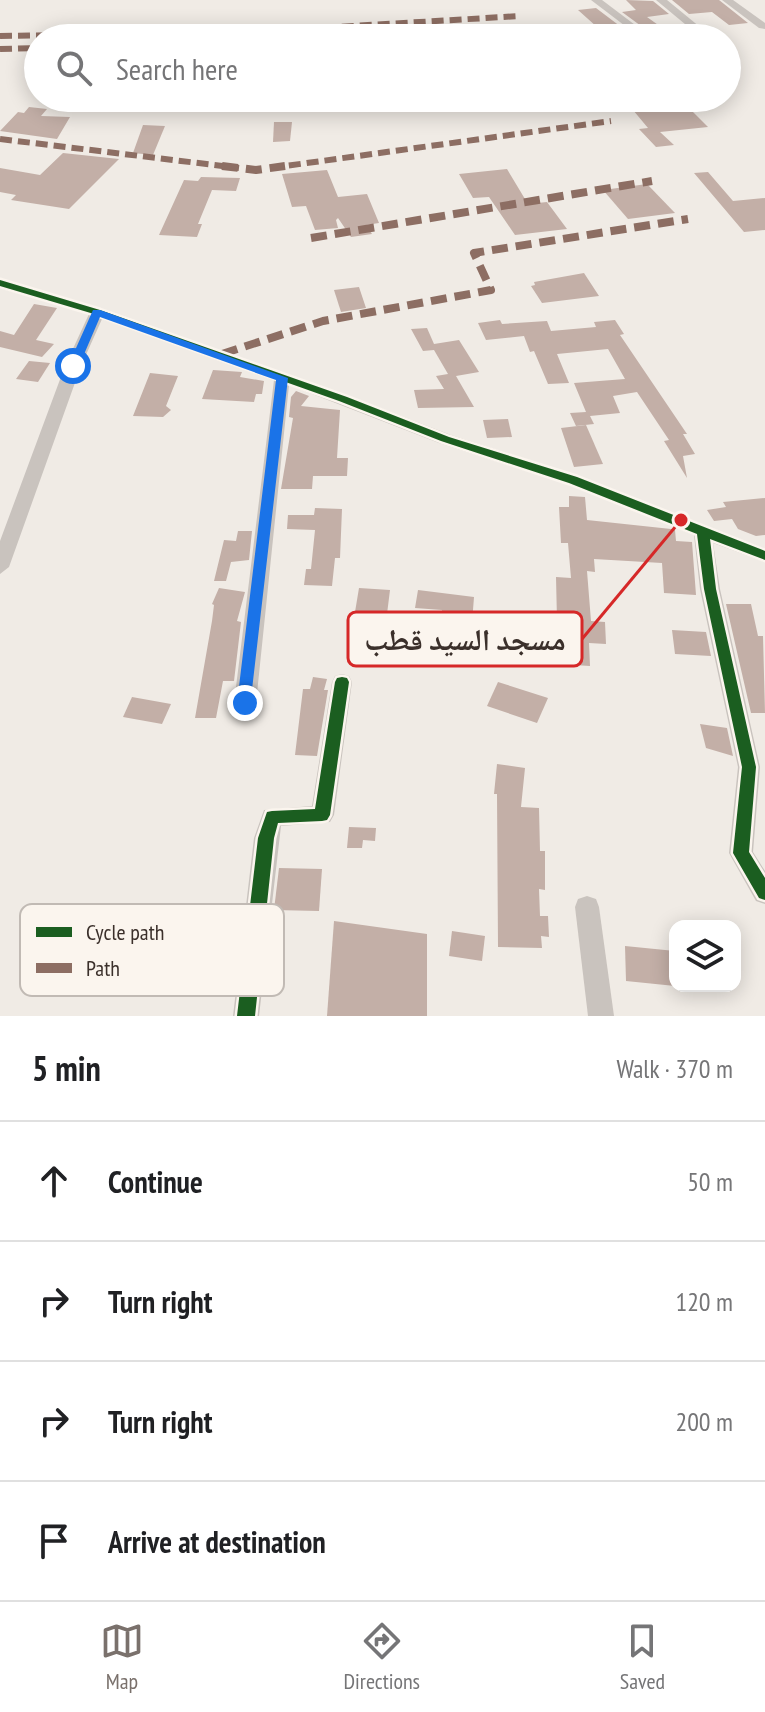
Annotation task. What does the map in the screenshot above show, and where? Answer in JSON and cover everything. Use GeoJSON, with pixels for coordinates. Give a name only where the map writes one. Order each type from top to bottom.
{"type":"FeatureCollection","features":[{"type":"Feature","properties":{"kind":"street"},"geometry":{"type":"LineString","coordinates":[[596,0],[628,24]]}},
{"type":"Feature","properties":{"kind":"street"},"geometry":{"type":"LineString","coordinates":[[661,0],[691,24]]}},
{"type":"Feature","properties":{"kind":"street"},"geometry":{"type":"LineString","coordinates":[[727,0],[763,26]]}},
{"type":"Feature","properties":{"kind":"street"},"geometry":{"type":"LineString","coordinates":[[0,283],[97,312],[445,439],[573,480],[765,556]]}},
{"type":"Feature","properties":{"kind":"street"},"geometry":{"type":"LineString","coordinates":[[0,567],[73,366],[97,312]]}},
{"type":"Feature","properties":{"kind":"street"},"geometry":{"type":"LineString","coordinates":[[245,703],[282,378]]}},
{"type":"Feature","properties":{"kind":"street"},"geometry":{"type":"LineString","coordinates":[[703,533],[710,589],[749,767],[741,853],[765,893]]}},
{"type":"Feature","properties":{"kind":"street"},"geometry":{"type":"LineString","coordinates":[[259,904],[266,838],[272,817],[322,815],[342,682]]}},
{"type":"Feature","properties":{"kind":"street"},"geometry":{"type":"LineString","coordinates":[[587,907],[601,1016]]}},
{"type":"Feature","properties":{"kind":"street"},"geometry":{"type":"LineString","coordinates":[[246,1016],[248,996]]}},
{"type":"Feature","properties":{"kind":"building"},"geometry":{"type":"Polygon","coordinates":[[[626,0],[653,1],[669,14],[647,17],[657,24],[638,24],[622,12],[636,10],[626,0]]]}},
{"type":"Feature","properties":{"kind":"building"},"geometry":{"type":"Polygon","coordinates":[[[672,0],[719,0],[748,23],[728,24],[712,12],[689,14],[672,0]]]}},
{"type":"Feature","properties":{"kind":"building"},"geometry":{"type":"Polygon","coordinates":[[[596,8],[617,24],[594,24],[578,10],[596,8]]]}},
{"type":"Feature","properties":{"kind":"building"},"geometry":{"type":"Polygon","coordinates":[[[18,112],[44,112],[41,116],[70,117],[57,139],[0,131],[18,112]]]}},
{"type":"Feature","properties":{"kind":"building"},"geometry":{"type":"Polygon","coordinates":[[[635,112],[693,112],[708,127],[660,132],[674,145],[656,147],[639,129],[648,128],[635,112]]]}},
{"type":"Feature","properties":{"kind":"building"},"geometry":{"type":"Polygon","coordinates":[[[274,122],[292,122],[290,141],[273,142],[274,122]]]}},
{"type":"Feature","properties":{"kind":"building"},"geometry":{"type":"Polygon","coordinates":[[[143,125],[165,126],[153,155],[133,153],[143,125]]]}},
{"type":"Feature","properties":{"kind":"building"},"geometry":{"type":"Polygon","coordinates":[[[63,153],[119,159],[69,209],[11,200],[16,195],[0,192],[0,168],[40,175],[63,153]]]}},
{"type":"Feature","properties":{"kind":"building"},"geometry":{"type":"Polygon","coordinates":[[[507,169],[528,204],[547,202],[567,229],[515,235],[489,197],[473,198],[459,174],[507,169]]]}},
{"type":"Feature","properties":{"kind":"building"},"geometry":{"type":"Polygon","coordinates":[[[327,170],[338,197],[367,194],[379,223],[366,225],[372,234],[351,237],[338,218],[338,228],[315,230],[306,206],[292,207],[282,174],[327,170]]]}},
{"type":"Feature","properties":{"kind":"building"},"geometry":{"type":"Polygon","coordinates":[[[708,172],[733,201],[765,198],[765,230],[744,232],[694,173],[708,172]]]}},
{"type":"Feature","properties":{"kind":"building"},"geometry":{"type":"Polygon","coordinates":[[[201,177],[240,178],[236,191],[212,190],[198,224],[202,224],[197,237],[159,235],[184,180],[198,181],[201,177]]]}},
{"type":"Feature","properties":{"kind":"building"},"geometry":{"type":"Polygon","coordinates":[[[647,184],[675,213],[628,219],[603,190],[647,184]]]}},
{"type":"Feature","properties":{"kind":"building"},"geometry":{"type":"Polygon","coordinates":[[[584,273],[599,296],[542,303],[531,286],[535,285],[534,282],[584,273]]]}},
{"type":"Feature","properties":{"kind":"building"},"geometry":{"type":"Polygon","coordinates":[[[359,287],[366,308],[341,312],[334,290],[359,287]]]}},
{"type":"Feature","properties":{"kind":"building"},"geometry":{"type":"Polygon","coordinates":[[[34,304],[57,308],[36,340],[54,344],[42,357],[0,347],[0,331],[14,335],[34,304]]]}},
{"type":"Feature","properties":{"kind":"building"},"geometry":{"type":"Polygon","coordinates":[[[500,320],[502,324],[547,321],[551,331],[596,327],[594,322],[615,320],[624,334],[620,335],[687,434],[683,434],[695,454],[683,456],[687,478],[664,441],[669,440],[637,392],[613,396],[620,413],[590,416],[594,424],[576,426],[570,413],[586,412],[574,383],[625,379],[608,349],[557,354],[569,383],[548,384],[524,336],[486,340],[478,323],[500,320]]]}},
{"type":"Feature","properties":{"kind":"building"},"geometry":{"type":"Polygon","coordinates":[[[427,328],[434,344],[459,340],[479,372],[456,376],[474,407],[418,408],[414,390],[444,389],[436,376],[448,374],[434,350],[423,351],[411,329],[427,328]]]}},
{"type":"Feature","properties":{"kind":"building"},"geometry":{"type":"Polygon","coordinates":[[[29,361],[50,363],[38,382],[16,379],[29,361]]]}},
{"type":"Feature","properties":{"kind":"building"},"geometry":{"type":"Polygon","coordinates":[[[213,370],[242,372],[240,377],[264,381],[262,394],[256,394],[254,402],[202,399],[213,370]]]}},
{"type":"Feature","properties":{"kind":"building"},"geometry":{"type":"Polygon","coordinates":[[[150,373],[178,376],[166,406],[171,410],[163,417],[133,416],[150,373]]]}},
{"type":"Feature","properties":{"kind":"building"},"geometry":{"type":"Polygon","coordinates":[[[296,391],[309,396],[301,406],[340,410],[337,458],[348,458],[347,476],[313,476],[312,489],[281,489],[293,418],[289,417],[291,397],[296,391]]]}},
{"type":"Feature","properties":{"kind":"building"},"geometry":{"type":"Polygon","coordinates":[[[508,419],[512,437],[487,438],[483,420],[508,419]]]}},
{"type":"Feature","properties":{"kind":"building"},"geometry":{"type":"Polygon","coordinates":[[[586,425],[603,464],[574,467],[561,428],[586,425]]]}},
{"type":"Feature","properties":{"kind":"building"},"geometry":{"type":"Polygon","coordinates":[[[569,496],[585,497],[587,520],[671,529],[675,530],[676,541],[692,542],[696,595],[664,593],[662,563],[594,559],[595,572],[587,571],[591,621],[605,622],[606,644],[589,643],[590,666],[558,664],[556,577],[571,578],[568,543],[561,543],[559,507],[569,507],[569,496]]]}},
{"type":"Feature","properties":{"kind":"building"},"geometry":{"type":"Polygon","coordinates":[[[765,498],[765,535],[756,536],[738,529],[732,519],[714,521],[707,510],[726,507],[723,502],[765,498]]]}},
{"type":"Feature","properties":{"kind":"building"},"geometry":{"type":"Polygon","coordinates":[[[315,508],[342,509],[340,558],[335,558],[332,586],[304,585],[306,569],[311,569],[315,530],[287,529],[288,515],[314,515],[315,508]]]}},
{"type":"Feature","properties":{"kind":"building"},"geometry":{"type":"Polygon","coordinates":[[[238,531],[252,531],[249,560],[231,562],[226,581],[214,581],[224,540],[236,541],[238,531]]]}},
{"type":"Feature","properties":{"kind":"building"},"geometry":{"type":"Polygon","coordinates":[[[219,588],[245,592],[237,621],[241,622],[234,681],[223,681],[216,718],[195,718],[212,621],[212,604],[219,588]]]}},
{"type":"Feature","properties":{"kind":"building"},"geometry":{"type":"Polygon","coordinates":[[[359,588],[390,590],[384,638],[356,637],[360,612],[355,612],[359,588]]]}},
{"type":"Feature","properties":{"kind":"building"},"geometry":{"type":"Polygon","coordinates":[[[418,590],[474,597],[472,623],[441,621],[442,610],[415,608],[418,590]]]}},
{"type":"Feature","properties":{"kind":"building"},"geometry":{"type":"Polygon","coordinates":[[[726,604],[751,604],[758,636],[763,636],[765,713],[751,713],[726,604]]]}},
{"type":"Feature","properties":{"kind":"building"},"geometry":{"type":"Polygon","coordinates":[[[672,630],[706,632],[711,656],[675,654],[672,630]]]}},
{"type":"Feature","properties":{"kind":"building"},"geometry":{"type":"Polygon","coordinates":[[[313,677],[327,679],[324,690],[328,690],[317,756],[295,755],[303,689],[310,689],[313,677]]]}},
{"type":"Feature","properties":{"kind":"building"},"geometry":{"type":"Polygon","coordinates":[[[498,682],[548,698],[537,723],[487,706],[498,682]]]}},
{"type":"Feature","properties":{"kind":"building"},"geometry":{"type":"Polygon","coordinates":[[[132,697],[171,704],[162,724],[123,717],[132,697]]]}},
{"type":"Feature","properties":{"kind":"building"},"geometry":{"type":"Polygon","coordinates":[[[700,724],[727,728],[733,756],[706,748],[700,724]]]}},
{"type":"Feature","properties":{"kind":"building"},"geometry":{"type":"Polygon","coordinates":[[[497,764],[525,768],[521,807],[539,808],[540,851],[545,851],[545,890],[539,889],[540,916],[548,916],[549,937],[541,936],[542,948],[498,947],[497,794],[494,794],[497,764]]]}},
{"type":"Feature","properties":{"kind":"building"},"geometry":{"type":"Polygon","coordinates":[[[349,827],[376,828],[375,841],[363,840],[362,848],[347,848],[349,827]]]}},
{"type":"Feature","properties":{"kind":"building"},"geometry":{"type":"Polygon","coordinates":[[[279,868],[322,869],[319,911],[284,910],[284,904],[275,904],[279,868]]]}},
{"type":"Feature","properties":{"kind":"building"},"geometry":{"type":"Polygon","coordinates":[[[334,921],[427,934],[427,1016],[327,1016],[334,921]]]}},
{"type":"Feature","properties":{"kind":"building"},"geometry":{"type":"Polygon","coordinates":[[[452,931],[485,936],[482,961],[449,956],[452,931]]]}},
{"type":"Feature","properties":{"kind":"building"},"geometry":{"type":"Polygon","coordinates":[[[625,946],[669,950],[669,985],[626,981],[625,946]]]}},
{"type":"Feature","properties":{"kind":"marked path"},"geometry":{"type":"LineString","coordinates":[[386,24],[520,16]]}},
{"type":"Feature","properties":{"kind":"marked path"},"geometry":{"type":"LineString","coordinates":[[0,36],[24,36]]}},
{"type":"Feature","properties":{"kind":"marked path"},"geometry":{"type":"LineString","coordinates":[[0,49],[24,48]]}},
{"type":"Feature","properties":{"kind":"marked path"},"geometry":{"type":"LineString","coordinates":[[0,139],[256,170],[611,121]]}},
{"type":"Feature","properties":{"kind":"marked path"},"geometry":{"type":"LineString","coordinates":[[311,238],[652,181]]}},
{"type":"Feature","properties":{"kind":"marked path"},"geometry":{"type":"LineString","coordinates":[[222,354],[323,321],[491,290],[474,253],[688,219]]}},
{"type":"Feature","properties":{"kind":"cycle path"},"geometry":{"type":"LineString","coordinates":[[0,283],[97,312],[343,399],[445,439],[573,480],[765,556]]}},
{"type":"Feature","properties":{"kind":"cycle path"},"geometry":{"type":"LineString","coordinates":[[703,533],[710,589],[749,767],[741,853],[765,893]]}},
{"type":"Feature","properties":{"kind":"cycle path"},"geometry":{"type":"LineString","coordinates":[[259,904],[266,838],[272,817],[322,815],[342,682]]}},
{"type":"Feature","properties":{"kind":"cycle path"},"geometry":{"type":"LineString","coordinates":[[246,1016],[248,996]]}},
{"type":"Feature","properties":{"kind":"place","name":"مسجد السيد قطب"},"geometry":{"type":"Point","coordinates":[681,520]}},
{"type":"Feature","properties":{"kind":"route"},"geometry":{"type":"LineString","coordinates":[[73,366],[97,312],[282,378],[245,703]]}}]}
